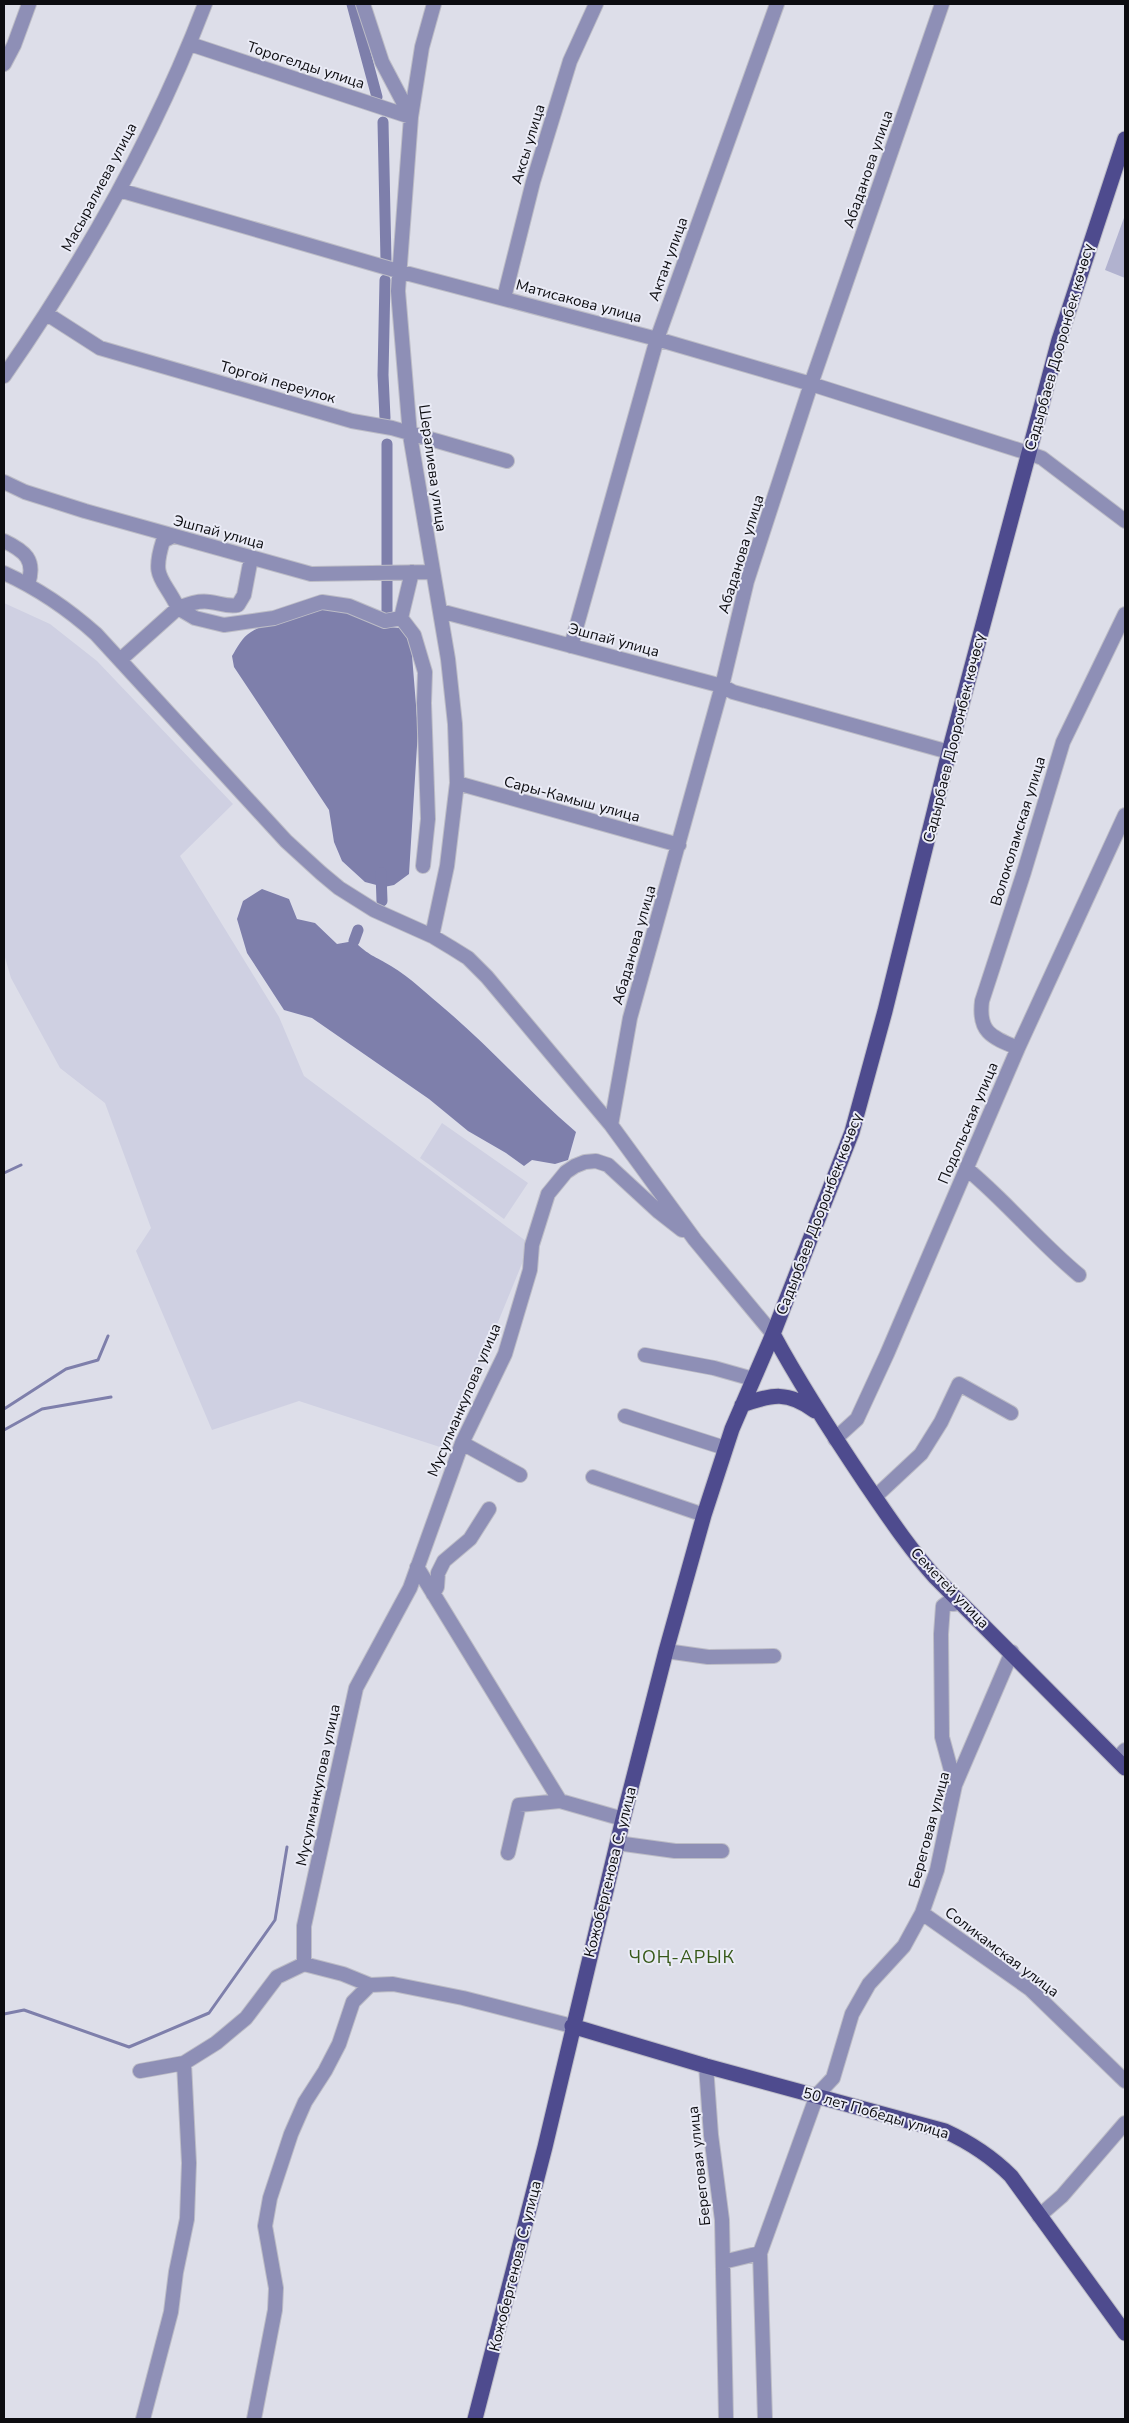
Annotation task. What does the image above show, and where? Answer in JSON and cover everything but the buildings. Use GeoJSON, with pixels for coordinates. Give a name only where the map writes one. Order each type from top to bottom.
{"type":"FeatureCollection","features":[{"type":"Feature","properties":{"kind":"main road","name":"Садырбаев Дооронбек көчөсү"},"geometry":{"type":"LineString","coordinates":[[773,1334],[852,1132],[885,1011],[949,752],[1064,320],[1125,139]]}},
{"type":"Feature","properties":{"kind":"main road","name":"Кожобергенова С. улица"},"geometry":{"type":"LineString","coordinates":[[475,2419],[515,2268],[622,1819],[666,1651],[725,1448],[773,1334]]}},
{"type":"Feature","properties":{"kind":"main road","name":"Семетей улица"},"geometry":{"type":"LineString","coordinates":[[773,1334],[797,1379],[835,1439],[914,1552],[958,1601],[1123,1759]]}},
{"type":"Feature","properties":{"kind":"main road"},"geometry":{"type":"LineString","coordinates":[[742,1405],[769,1396],[782,1396],[795,1399],[822,1417]]}},
{"type":"Feature","properties":{"kind":"main road","name":"50 лет Победы улица"},"geometry":{"type":"LineString","coordinates":[[572,2026],[706,2066],[945,2131],[972,2144],[991,2156],[1011,2176],[1125,2333]]}},
{"type":"Feature","properties":{"kind":"street"},"geometry":{"type":"LineString","coordinates":[[4,64],[14,45],[29,4]]}},
{"type":"Feature","properties":{"kind":"street","name":"Масыралиева улица"},"geometry":{"type":"LineString","coordinates":[[4,376],[47,314],[119,190],[190,44],[205,4]]}},
{"type":"Feature","properties":{"kind":"street"},"geometry":{"type":"LineString","coordinates":[[363,4],[382,62],[412,117]]}},
{"type":"Feature","properties":{"kind":"street","name":"Шералиева улица"},"geometry":{"type":"LineString","coordinates":[[432,936],[447,866],[457,784],[452,692],[410,435],[400,336],[398,271],[412,117],[422,46],[434,4]]}},
{"type":"Feature","properties":{"kind":"street","name":"Аксы улица"},"geometry":{"type":"LineString","coordinates":[[504,298],[532,182],[570,61],[596,4]]}},
{"type":"Feature","properties":{"kind":"street","name":"Актан улица"},"geometry":{"type":"LineString","coordinates":[[571,646],[657,339],[777,4]]}},
{"type":"Feature","properties":{"kind":"street","name":"Абаданова улица"},"geometry":{"type":"LineString","coordinates":[[611,1125],[630,1018],[722,686],[748,581],[811,384],[942,4]]}},
{"type":"Feature","properties":{"kind":"street","name":"Торогелды улица"},"geometry":{"type":"LineString","coordinates":[[190,44],[412,117]]}},
{"type":"Feature","properties":{"kind":"street","name":"Матисакова улица"},"geometry":{"type":"LineString","coordinates":[[119,190],[398,271],[657,339],[811,384],[1028,453],[1042,458],[1125,521]]}},
{"type":"Feature","properties":{"kind":"street","name":"Торгой переулок"},"geometry":{"type":"LineString","coordinates":[[47,314],[100,348],[352,421],[392,428],[410,435],[507,461]]}},
{"type":"Feature","properties":{"kind":"street","name":"Эшпай улица"},"geometry":{"type":"LineString","coordinates":[[4,482],[25,492],[310,574],[432,572]]}},
{"type":"Feature","properties":{"kind":"street"},"geometry":{"type":"LineString","coordinates":[[173,536],[163,541],[158,557],[157,573],[178,608],[195,618],[224,625],[274,618],[322,602],[348,606],[385,621],[401,618]]}},
{"type":"Feature","properties":{"kind":"street"},"geometry":{"type":"LineString","coordinates":[[4,541],[23,553],[30,561],[32,572],[28,584]]}},
{"type":"Feature","properties":{"kind":"street"},"geometry":{"type":"LineString","coordinates":[[120,660],[178,608],[191,603],[209,602],[229,607],[238,605],[244,595],[251,558]]}},
{"type":"Feature","properties":{"kind":"street"},"geometry":{"type":"LineString","coordinates":[[401,618],[412,572]]}},
{"type":"Feature","properties":{"kind":"street"},"geometry":{"type":"LineString","coordinates":[[4,573],[28,584],[70,610],[120,660],[286,841],[321,873],[374,910],[432,936],[468,958],[487,977],[611,1125],[695,1240],[773,1334]]}},
{"type":"Feature","properties":{"kind":"street","name":"Эшпай улица"},"geometry":{"type":"LineString","coordinates":[[440,611],[722,686],[733,692],[949,752]]}},
{"type":"Feature","properties":{"kind":"street","name":"Волоколамская улица"},"geometry":{"type":"LineString","coordinates":[[1018,1048],[991,1035],[983,1026],[980,1016],[982,1001],[1024,872],[1060,749],[1125,614]]}},
{"type":"Feature","properties":{"kind":"street"},"geometry":{"type":"LineString","coordinates":[[401,618],[414,635],[425,672],[424,703],[428,810],[423,866]]}},
{"type":"Feature","properties":{"kind":"street","name":"Сары-Камыш улица"},"geometry":{"type":"LineString","coordinates":[[457,784],[679,845]]}},
{"type":"Feature","properties":{"kind":"street","name":"Подольская улица"},"geometry":{"type":"LineString","coordinates":[[835,1439],[857,1419],[1018,1048],[1125,815]]}},
{"type":"Feature","properties":{"kind":"street","name":"Мусулманкулова улица"},"geometry":{"type":"LineString","coordinates":[[304,1964],[304,1926],[356,1688],[410,1588],[462,1442],[505,1354],[530,1270],[532,1245],[548,1194],[566,1172],[585,1162],[596,1161],[608,1165],[659,1212],[695,1240]]}},
{"type":"Feature","properties":{"kind":"street"},"geometry":{"type":"LineString","coordinates":[[967,1169],[996,1193],[1052,1253],[1079,1275]]}},
{"type":"Feature","properties":{"kind":"street"},"geometry":{"type":"LineString","coordinates":[[645,1355],[714,1368],[753,1379]]}},
{"type":"Feature","properties":{"kind":"street"},"geometry":{"type":"LineString","coordinates":[[875,1496],[921,1454],[959,1384],[1011,1413]]}},
{"type":"Feature","properties":{"kind":"street"},"geometry":{"type":"LineString","coordinates":[[625,1416],[725,1448]]}},
{"type":"Feature","properties":{"kind":"street"},"geometry":{"type":"LineString","coordinates":[[462,1442],[520,1475]]}},
{"type":"Feature","properties":{"kind":"street"},"geometry":{"type":"LineString","coordinates":[[593,1477],[704,1515]]}},
{"type":"Feature","properties":{"kind":"street"},"geometry":{"type":"LineString","coordinates":[[433,1594],[437,1587],[438,1573],[444,1561],[470,1538],[489,1510]]}},
{"type":"Feature","properties":{"kind":"street"},"geometry":{"type":"LineString","coordinates":[[417,1567],[560,1801]]}},
{"type":"Feature","properties":{"kind":"street"},"geometry":{"type":"LineString","coordinates":[[956,1785],[942,1737],[941,1634],[943,1606],[947,1603],[954,1604],[958,1601]]}},
{"type":"Feature","properties":{"kind":"street"},"geometry":{"type":"LineString","coordinates":[[666,1651],[708,1657],[774,1656]]}},
{"type":"Feature","properties":{"kind":"street","name":"Береговая улица"},"geometry":{"type":"LineString","coordinates":[[765,2419],[760,2253],[817,2095],[833,2078],[852,2014],[869,1984],[904,1946],[922,1913],[937,1870],[956,1785],[1012,1652]]}},
{"type":"Feature","properties":{"kind":"street"},"geometry":{"type":"LineString","coordinates":[[508,1853],[519,1805],[560,1801],[622,1819]]}},
{"type":"Feature","properties":{"kind":"street"},"geometry":{"type":"LineString","coordinates":[[617,1843],[675,1851],[722,1851]]}},
{"type":"Feature","properties":{"kind":"street","name":"Соликамская улица"},"geometry":{"type":"LineString","coordinates":[[922,1913],[1030,1989],[1125,2081]]}},
{"type":"Feature","properties":{"kind":"street"},"geometry":{"type":"LineString","coordinates":[[140,2071],[184,2064],[216,2043],[246,2018],[277,1977],[304,1964],[343,1974],[370,1986],[393,1984],[454,1996],[572,2026]]}},
{"type":"Feature","properties":{"kind":"street"},"geometry":{"type":"LineString","coordinates":[[254,2419],[275,2310],[276,2288],[265,2226],[270,2198],[291,2134],[305,2102],[325,2071],[339,2044],[353,2002],[370,1986]]}},
{"type":"Feature","properties":{"kind":"street"},"geometry":{"type":"LineString","coordinates":[[143,2419],[171,2312],[176,2272],[188,2219],[189,2163],[184,2064]]}},
{"type":"Feature","properties":{"kind":"street","name":"Береговая улица"},"geometry":{"type":"LineString","coordinates":[[706,2066],[711,2135],[722,2220],[726,2419]]}},
{"type":"Feature","properties":{"kind":"street"},"geometry":{"type":"LineString","coordinates":[[1039,2216],[1062,2196],[1125,2123]]}},
{"type":"Feature","properties":{"kind":"street"},"geometry":{"type":"LineString","coordinates":[[724,2262],[760,2253]]}},
{"type":"Feature","properties":{"kind":"shaded area"},"geometry":{"type":"Polygon","coordinates":[[[1125,215],[1125,278],[1105,270],[1125,215]]]}},
{"type":"Feature","properties":{"kind":"shaded area"},"geometry":{"type":"Polygon","coordinates":[[[4,603],[50,624],[97,661],[233,804],[180,856],[279,1017],[304,1076],[530,1244],[446,1449],[299,1401],[212,1430],[136,1251],[151,1228],[105,1103],[60,1068],[11,978],[4,954],[4,603]]]}},
{"type":"Feature","properties":{"kind":"shaded area"},"geometry":{"type":"Polygon","coordinates":[[[337,607],[389,627],[400,628],[411,643],[418,730],[409,874],[394,885],[384,887],[365,882],[342,861],[334,842],[329,810],[234,667],[232,656],[245,637],[261,626],[292,615],[337,607]]]}},
{"type":"Feature","properties":{"kind":"shaded area"},"geometry":{"type":"Polygon","coordinates":[[[262,889],[289,899],[297,919],[315,923],[337,944],[354,941],[368,953],[398,970],[462,1024],[576,1132],[568,1160],[555,1164],[532,1160],[524,1166],[468,1131],[429,1099],[312,1018],[284,1010],[247,953],[237,919],[243,901],[262,889]]]}},
{"type":"Feature","properties":{"kind":"shaded area"},"geometry":{"type":"Polygon","coordinates":[[[442,1123],[528,1183],[504,1219],[420,1158],[442,1123]]]}},
{"type":"Feature","properties":{"kind":"waterway"},"geometry":{"type":"LineString","coordinates":[[352,4],[377,97]]}},
{"type":"Feature","properties":{"kind":"waterway"},"geometry":{"type":"LineString","coordinates":[[383,122],[386,260]]}},
{"type":"Feature","properties":{"kind":"waterway"},"geometry":{"type":"LineString","coordinates":[[385,280],[383,375],[385,418]]}},
{"type":"Feature","properties":{"kind":"waterway"},"geometry":{"type":"LineString","coordinates":[[387,444],[387,617]]}},
{"type":"Feature","properties":{"kind":"waterway"},"geometry":{"type":"LineString","coordinates":[[381,873],[382,901]]}},
{"type":"Feature","properties":{"kind":"waterway"},"geometry":{"type":"LineString","coordinates":[[354,941],[358,930]]}},
{"type":"Feature","properties":{"kind":"waterway"},"geometry":{"type":"LineString","coordinates":[[4,1173],[21,1165]]}},
{"type":"Feature","properties":{"kind":"waterway"},"geometry":{"type":"LineString","coordinates":[[4,1409],[66,1369],[98,1360],[108,1336]]}},
{"type":"Feature","properties":{"kind":"waterway"},"geometry":{"type":"LineString","coordinates":[[4,1430],[42,1409],[111,1397]]}},
{"type":"Feature","properties":{"kind":"waterway"},"geometry":{"type":"LineString","coordinates":[[4,2014],[24,2010],[129,2047],[209,2013],[275,1920],[287,1847]]}},
{"type":"Feature","properties":{"kind":"district","name":"ЧОҢ-АРЫК"},"geometry":{"type":"Point","coordinates":[682,1957]}}]}
